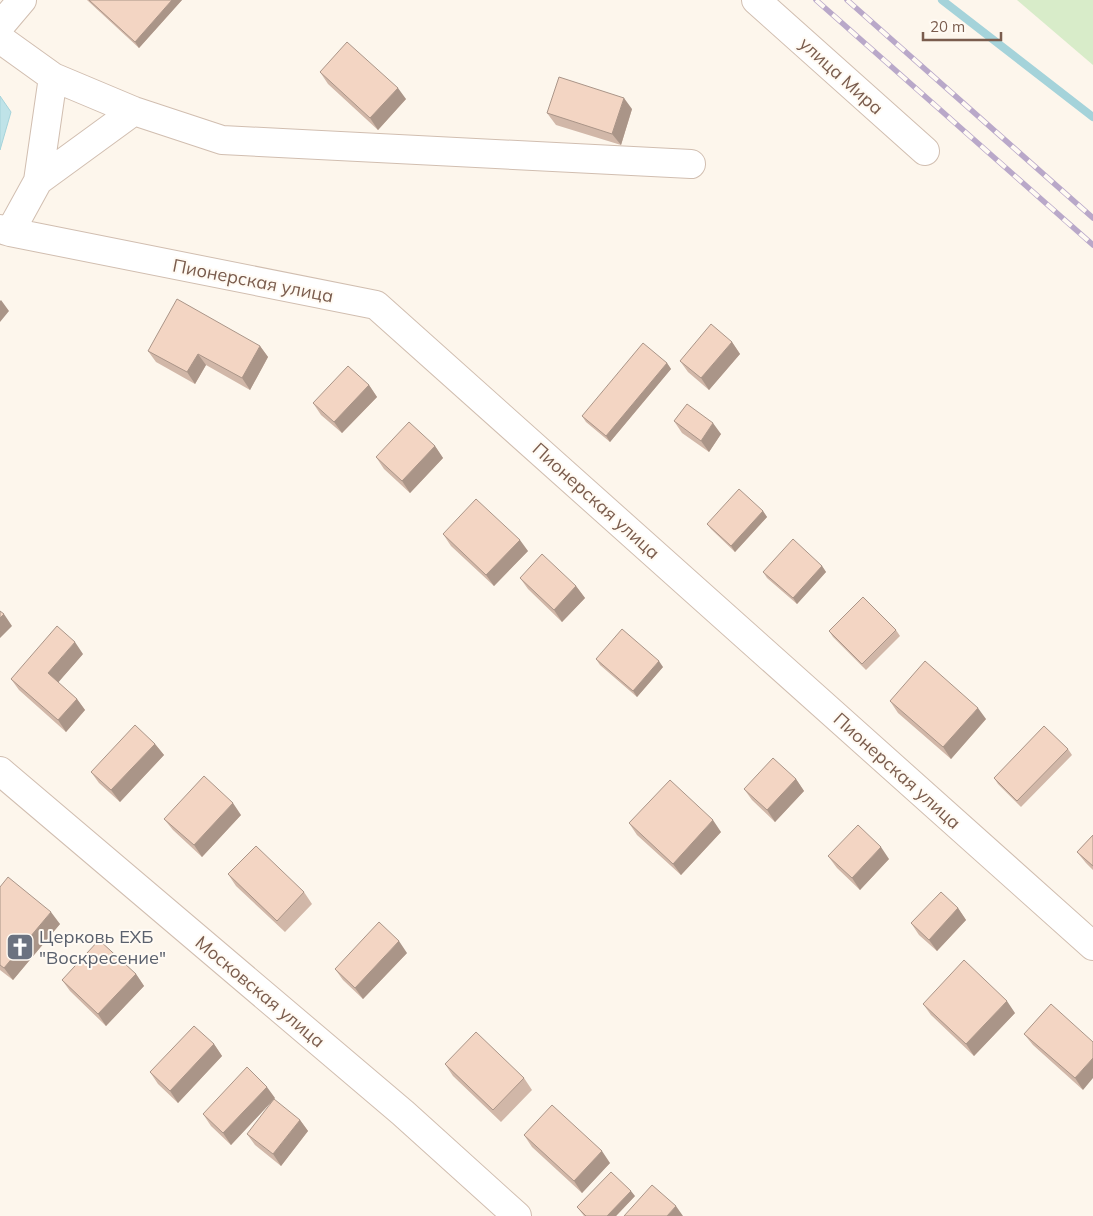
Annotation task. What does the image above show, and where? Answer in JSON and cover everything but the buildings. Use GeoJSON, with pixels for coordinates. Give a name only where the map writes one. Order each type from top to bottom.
{"type":"FeatureCollection","features":[{"type":"Feature","properties":{"kind":"street"},"geometry":{"type":"LineString","coordinates":[[0,26],[22,0]]}},
{"type":"Feature","properties":{"kind":"street","name":"улица Мира"},"geometry":{"type":"LineString","coordinates":[[756,0],[925,151]]}},
{"type":"Feature","properties":{"kind":"street"},"geometry":{"type":"LineString","coordinates":[[0,39],[53,77],[134,111],[222,140],[691,164]]}},
{"type":"Feature","properties":{"kind":"street"},"geometry":{"type":"LineString","coordinates":[[38,182],[53,77]]}},
{"type":"Feature","properties":{"kind":"street"},"geometry":{"type":"LineString","coordinates":[[5,230],[38,182],[134,111]]}},
{"type":"Feature","properties":{"kind":"street","name":"Пионерская улица"},"geometry":{"type":"LineString","coordinates":[[5,230],[376,305],[1093,946]]}},
{"type":"Feature","properties":{"kind":"street","name":"Московская улица"},"geometry":{"type":"LineString","coordinates":[[0,772],[403,1113],[517,1216]]}},
{"type":"Feature","properties":{"kind":"green space"},"geometry":{"type":"Polygon","coordinates":[[[1017,0],[1093,0],[1093,65],[1017,0]]]}},
{"type":"Feature","properties":{"kind":"water"},"geometry":{"type":"Polygon","coordinates":[[[0,96],[11,112],[0,150],[0,96]]]}},
{"type":"Feature","properties":{"kind":"waterway"},"geometry":{"type":"LineString","coordinates":[[942,0],[1093,117]]}},
{"type":"Feature","properties":{"kind":"railway"},"geometry":{"type":"LineString","coordinates":[[816,0],[1093,245]]}},
{"type":"Feature","properties":{"kind":"railway"},"geometry":{"type":"LineString","coordinates":[[847,0],[1093,218]]}},
{"type":"Feature","properties":{"kind":"place","name":"Церковь ЕХБ \"Воскресение\""},"geometry":{"type":"Point","coordinates":[20,947]}}]}
